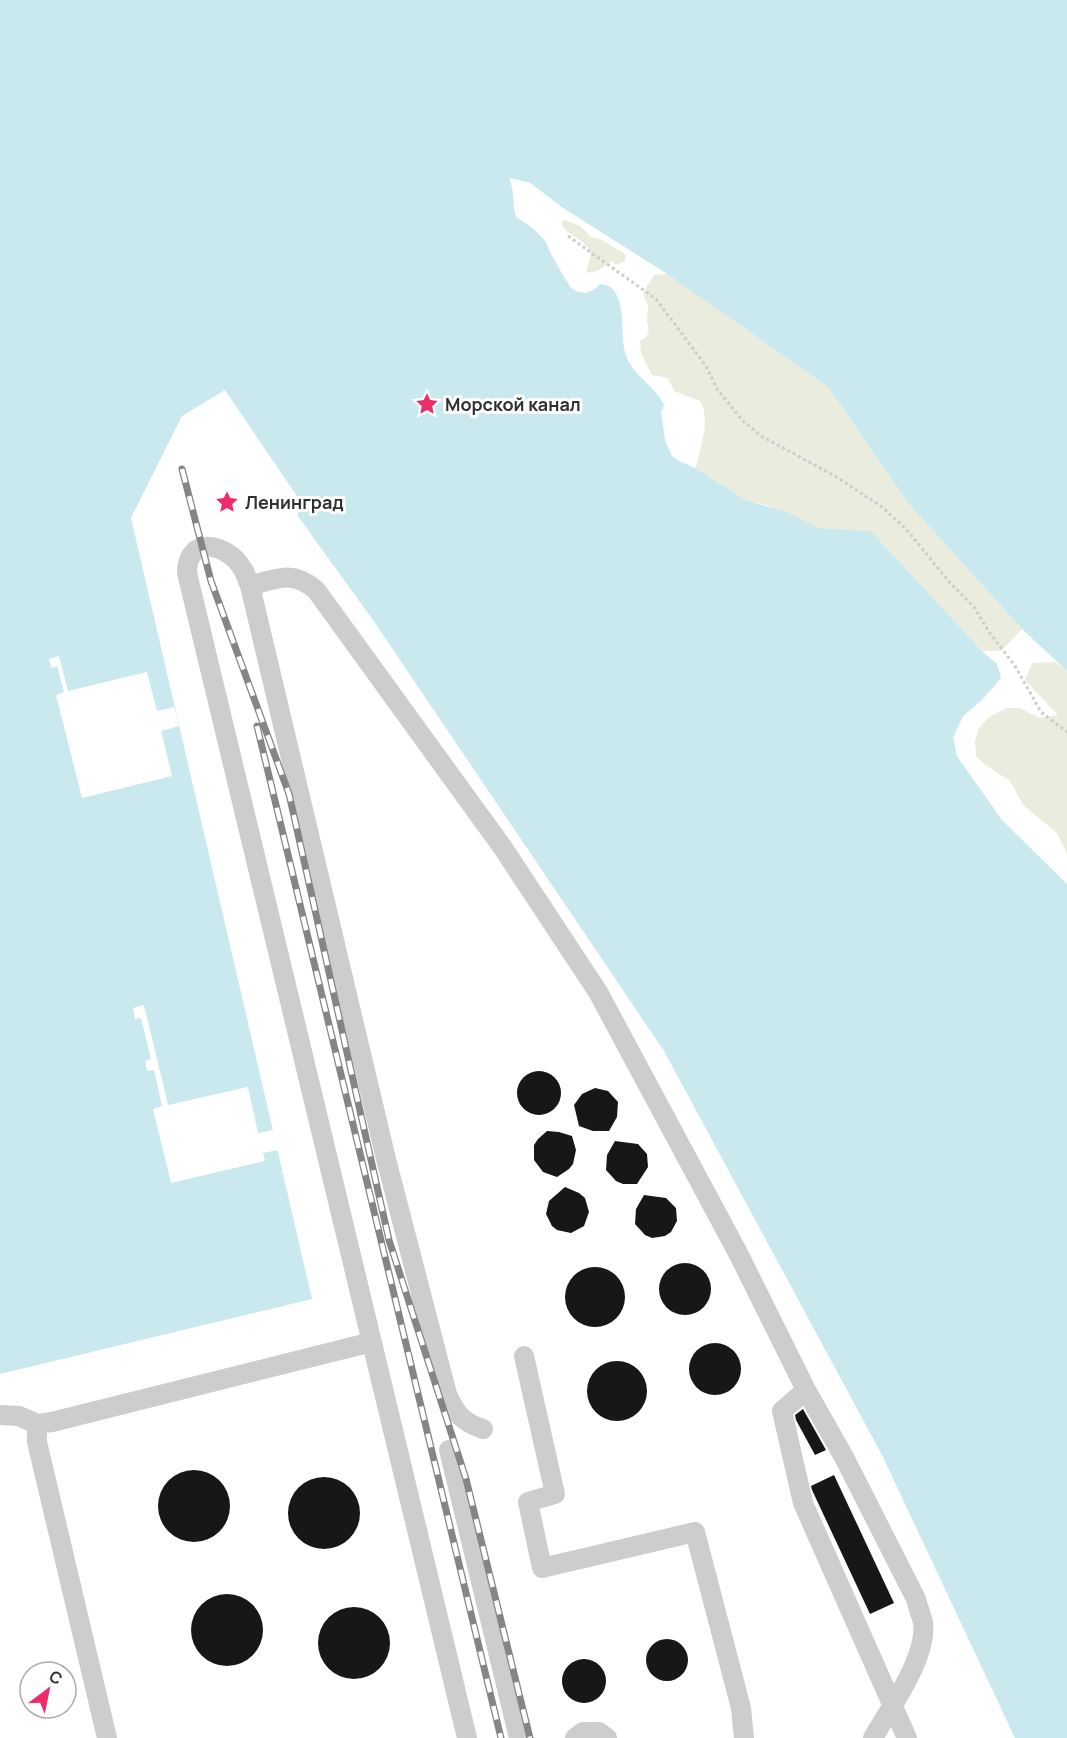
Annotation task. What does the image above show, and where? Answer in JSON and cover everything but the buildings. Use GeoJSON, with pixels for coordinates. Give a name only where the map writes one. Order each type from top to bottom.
{"type":"FeatureCollection","features":[{"type":"Feature","properties":{"kind":"lane"},"geometry":{"type":"LineString","coordinates":[[467,1738],[187,573],[187,561],[193,551],[202,546],[227,553],[242,567],[250,586],[383,1147],[447,1394],[455,1412],[469,1425],[483,1429]]}},
{"type":"Feature","properties":{"kind":"lane"},"geometry":{"type":"LineString","coordinates":[[250,586],[291,577],[305,580],[316,590],[503,848],[598,992],[738,1253],[806,1390],[845,1460],[916,1599],[923,1624],[921,1647],[914,1668],[873,1738]]}},
{"type":"Feature","properties":{"kind":"lane"},"geometry":{"type":"LineString","coordinates":[[0,1415],[20,1416],[37,1424],[372,1342]]}},
{"type":"Feature","properties":{"kind":"lane"},"geometry":{"type":"LineString","coordinates":[[524,1356],[555,1494],[528,1502],[542,1568],[695,1532],[741,1708],[744,1738]]}},
{"type":"Feature","properties":{"kind":"lane"},"geometry":{"type":"LineString","coordinates":[[806,1390],[782,1411],[803,1503],[907,1738]]}},
{"type":"Feature","properties":{"kind":"lane"},"geometry":{"type":"LineString","coordinates":[[37,1424],[37,1442],[107,1738]]}},
{"type":"Feature","properties":{"kind":"lane"},"geometry":{"type":"LineString","coordinates":[[449,1450],[519,1738]]}},
{"type":"Feature","properties":{"kind":"lane"},"geometry":{"type":"LineString","coordinates":[[575,1738],[583,1731],[599,1732],[607,1738]]}},
{"type":"Feature","properties":{"kind":"path"},"geometry":{"type":"LineString","coordinates":[[568,236],[656,299],[706,366],[717,389],[742,420],[761,436],[835,476],[882,507],[906,528],[941,572],[974,607],[989,632],[1015,666],[1041,712],[1067,732]]}},
{"type":"Feature","properties":{"kind":"green space"},"geometry":{"type":"Polygon","coordinates":[[[565,220],[580,226],[591,237],[602,240],[625,254],[625,261],[617,265],[612,261],[597,271],[587,273],[589,249],[566,230],[561,222],[565,220]]]}},
{"type":"Feature","properties":{"kind":"green space"},"geometry":{"type":"Polygon","coordinates":[[[667,274],[828,387],[909,504],[1022,629],[1001,651],[982,651],[871,531],[818,528],[769,506],[746,500],[695,468],[705,425],[705,416],[700,401],[674,391],[668,378],[652,375],[641,353],[640,341],[649,332],[648,306],[643,293],[654,275],[667,274]]]}},
{"type":"Feature","properties":{"kind":"green space"},"geometry":{"type":"Polygon","coordinates":[[[1056,662],[1067,671],[1067,854],[1057,833],[1023,805],[1010,781],[976,756],[975,741],[979,728],[989,717],[1006,708],[1020,708],[1039,718],[1058,715],[1025,680],[1032,663],[1056,662]]]}},
{"type":"Feature","properties":{"kind":"water"},"geometry":{"type":"Polygon","coordinates":[[[0,0],[1067,0],[1067,671],[1022,629],[909,504],[828,387],[667,274],[563,208],[530,183],[509,178],[516,217],[542,237],[572,287],[578,292],[593,290],[600,284],[609,286],[615,292],[621,311],[625,352],[632,367],[655,391],[664,405],[661,412],[665,440],[672,456],[746,500],[789,513],[818,528],[871,531],[982,651],[997,664],[1001,678],[981,701],[963,716],[953,738],[957,756],[1002,820],[1067,884],[1067,1738],[1015,1738],[882,1455],[664,1051],[373,620],[297,515],[303,505],[225,390],[182,416],[131,518],[312,1299],[0,1374],[0,0]]]}},
{"type":"Feature","properties":{"kind":"pier"},"geometry":{"type":"Polygon","coordinates":[[[509,178],[530,183],[563,208],[667,274],[662,274],[562,211],[529,186],[514,182],[518,191],[519,215],[533,224],[547,238],[553,253],[574,286],[584,290],[599,281],[608,281],[616,286],[620,295],[618,298],[614,288],[607,284],[600,284],[594,290],[585,293],[571,288],[545,240],[516,217],[515,192],[509,178]]]}},
{"type":"Feature","properties":{"kind":"pier"},"geometry":{"type":"Polygon","coordinates":[[[59,656],[68,691],[147,672],[157,711],[174,707],[179,726],[161,731],[172,776],[82,798],[56,695],[64,692],[57,666],[51,668],[49,659],[59,656]]]}},
{"type":"Feature","properties":{"kind":"pier"},"geometry":{"type":"Polygon","coordinates":[[[144,1005],[168,1105],[248,1087],[258,1133],[273,1130],[278,1150],[263,1153],[265,1161],[171,1183],[153,1109],[162,1106],[154,1070],[147,1071],[145,1061],[151,1059],[141,1018],[135,1019],[133,1008],[144,1005]]]}},
{"type":"Feature","properties":{"kind":"railway"},"geometry":{"type":"LineString","coordinates":[[182,469],[211,581],[289,794],[389,1240],[466,1479],[530,1738]]}},
{"type":"Feature","properties":{"kind":"railway"},"geometry":{"type":"LineString","coordinates":[[257,726],[501,1738]]}},
{"type":"Feature","properties":{"kind":"place","name":"Морской канал"},"geometry":{"type":"Point","coordinates":[427,404]}},
{"type":"Feature","properties":{"kind":"place","name":"Ленинград"},"geometry":{"type":"Point","coordinates":[227,502]}}]}
